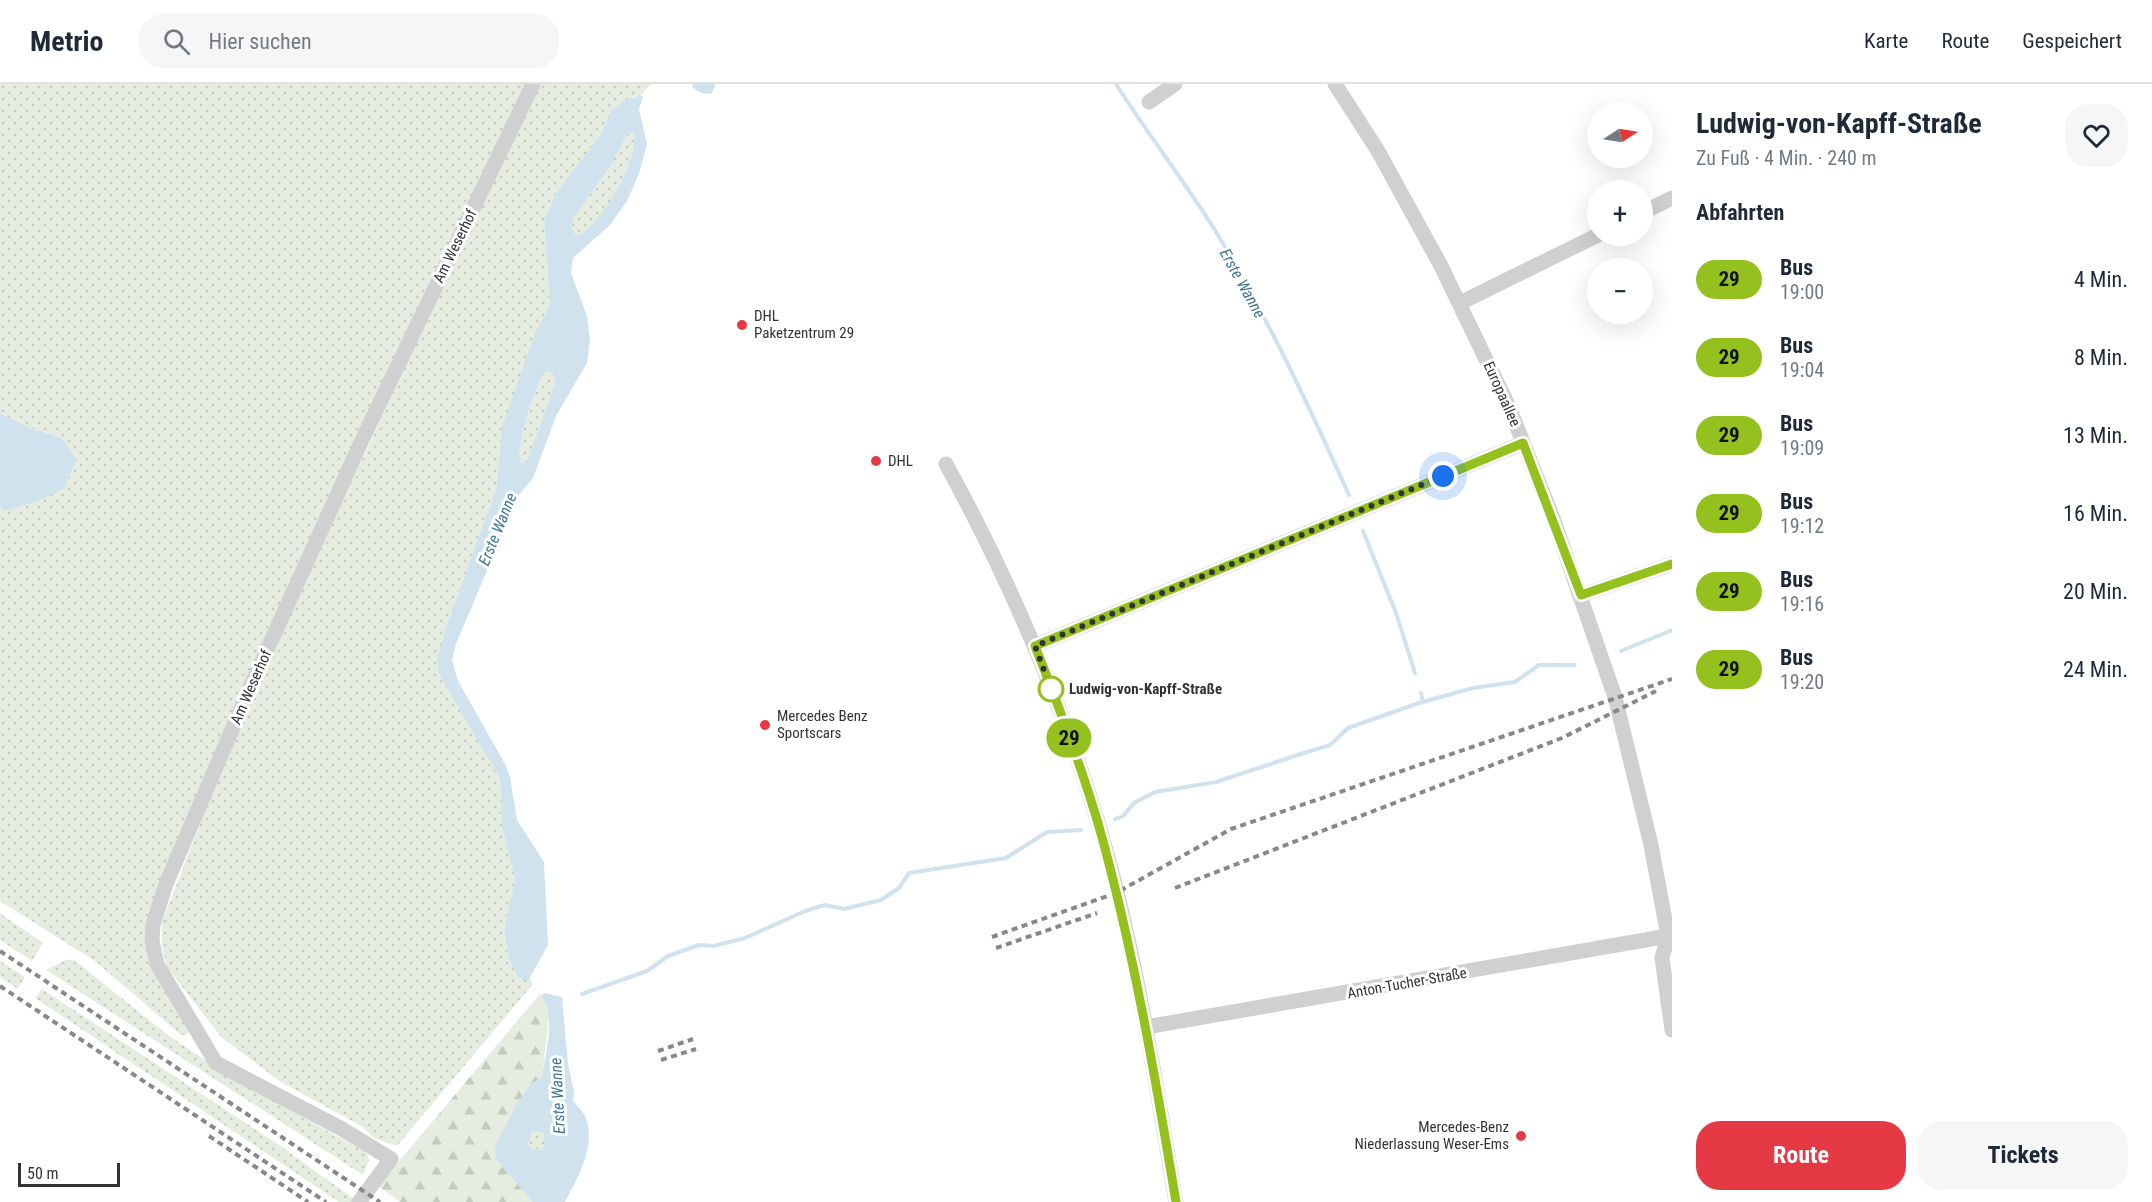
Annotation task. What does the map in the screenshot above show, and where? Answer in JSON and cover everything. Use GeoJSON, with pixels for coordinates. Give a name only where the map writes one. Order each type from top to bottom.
{"type":"FeatureCollection","features":[{"type":"Feature","properties":{"kind":"street","name":"Am Weserhof"},"geometry":{"type":"LineString","coordinates":[[359,1202],[391,1159],[342,1129],[216,1064],[158,964],[152,940],[153,925],[166,884],[252,683],[363,438],[533,84]]}},
{"type":"Feature","properties":{"kind":"street"},"geometry":{"type":"LineString","coordinates":[[1149,102],[1175,84]]}},
{"type":"Feature","properties":{"kind":"street","name":"Europaallee"},"geometry":{"type":"LineString","coordinates":[[1335,84],[1420,226],[1460,303],[1523,443],[1581,595],[1615,697],[1671,937],[1662,958],[1672,1030]]}},
{"type":"Feature","properties":{"kind":"street"},"geometry":{"type":"LineString","coordinates":[[1653,208],[1672,198]]}},
{"type":"Feature","properties":{"kind":"street"},"geometry":{"type":"LineString","coordinates":[[1460,303],[1587,240]]}},
{"type":"Feature","properties":{"kind":"street"},"geometry":{"type":"LineString","coordinates":[[1035,646],[1523,443]]}},
{"type":"Feature","properties":{"kind":"street"},"geometry":{"type":"LineString","coordinates":[[946,464],[982,531],[1035,646],[1073,746],[1097,820],[1146,1027],[1176,1202]]}},
{"type":"Feature","properties":{"kind":"street"},"geometry":{"type":"LineString","coordinates":[[1581,595],[1672,564]]}},
{"type":"Feature","properties":{"kind":"street","name":"Anton-Tucher-Straße"},"geometry":{"type":"LineString","coordinates":[[1146,1027],[1671,937]]}},
{"type":"Feature","properties":{"kind":"green space"},"geometry":{"type":"Polygon","coordinates":[[[0,84],[528,84],[360,434],[148,936],[193,1028],[186,1035],[181,1035],[95,961],[0,901],[0,507],[5,511],[38,501],[62,438],[30,428],[0,413],[0,84]]]}},
{"type":"Feature","properties":{"kind":"green space"},"geometry":{"type":"Polygon","coordinates":[[[538,84],[651,84],[641,95],[639,94],[612,111],[602,133],[556,193],[544,221],[550,306],[536,330],[527,357],[497,486],[445,630],[440,676],[500,779],[502,827],[515,879],[504,930],[509,960],[518,977],[530,979],[533,984],[397,1146],[374,1138],[363,1127],[281,1082],[221,1037],[167,967],[162,946],[162,922],[219,775],[319,551],[538,84]]]}},
{"type":"Feature","properties":{"kind":"green space"},"geometry":{"type":"Polygon","coordinates":[[[628,133],[634,134],[633,147],[625,175],[618,189],[590,227],[580,235],[575,234],[571,227],[573,219],[611,165],[628,133]]]}},
{"type":"Feature","properties":{"kind":"green space"},"geometry":{"type":"Polygon","coordinates":[[[549,372],[555,375],[554,385],[528,460],[522,465],[519,461],[520,449],[527,416],[544,373],[549,372]]]}},
{"type":"Feature","properties":{"kind":"green space"},"geometry":{"type":"Polygon","coordinates":[[[0,913],[43,943],[32,961],[0,940],[0,913]]]}},
{"type":"Feature","properties":{"kind":"green space"},"geometry":{"type":"Polygon","coordinates":[[[66,960],[74,960],[168,1035],[229,1076],[367,1153],[369,1160],[363,1175],[46,970],[66,960]]]}},
{"type":"Feature","properties":{"kind":"green space"},"geometry":{"type":"Polygon","coordinates":[[[0,961],[25,977],[18,989],[0,977],[0,961]]]}},
{"type":"Feature","properties":{"kind":"green space"},"geometry":{"type":"Polygon","coordinates":[[[42,989],[279,1145],[354,1199],[352,1202],[339,1202],[35,998],[42,989]]]}},
{"type":"Feature","properties":{"kind":"green space"},"geometry":{"type":"Polygon","coordinates":[[[543,994],[549,1016],[542,1077],[531,1084],[496,1159],[533,1202],[400,1202],[378,1186],[539,995],[543,994]]]}},
{"type":"Feature","properties":{"kind":"green space"},"geometry":{"type":"Polygon","coordinates":[[[532,1131],[544,1132],[544,1150],[532,1149],[528,1144],[532,1131]]]}},
{"type":"Feature","properties":{"kind":"water"},"geometry":{"type":"Polygon","coordinates":[[[693,84],[716,84],[711,94],[701,93],[692,87],[693,84]]]}},
{"type":"Feature","properties":{"kind":"water"},"geometry":{"type":"Polygon","coordinates":[[[639,94],[643,97],[639,109],[647,144],[639,174],[627,201],[610,225],[573,258],[571,273],[587,316],[590,341],[587,363],[556,416],[533,478],[519,495],[456,644],[452,660],[458,681],[505,764],[510,777],[517,820],[544,862],[548,945],[528,981],[518,977],[509,960],[504,930],[515,879],[502,827],[500,779],[440,676],[437,660],[445,630],[497,486],[502,427],[536,330],[550,306],[544,221],[556,193],[602,133],[611,111],[626,99],[635,98],[639,94]],[[628,133],[611,165],[573,219],[571,227],[575,234],[580,235],[590,227],[617,189],[630,160],[633,147],[634,134],[628,133]],[[549,372],[544,373],[527,416],[520,449],[519,461],[522,464],[528,459],[554,385],[555,375],[549,372]]]}},
{"type":"Feature","properties":{"kind":"water"},"geometry":{"type":"Polygon","coordinates":[[[0,413],[30,428],[62,438],[76,459],[65,488],[38,501],[5,511],[0,507],[0,413]]]}},
{"type":"Feature","properties":{"kind":"water"},"geometry":{"type":"Polygon","coordinates":[[[545,993],[562,997],[568,1064],[574,1092],[573,1101],[584,1114],[588,1127],[589,1138],[584,1160],[565,1202],[533,1202],[496,1159],[495,1147],[519,1100],[531,1084],[542,1077],[549,1024],[546,1004],[541,996],[545,993]],[[532,1131],[528,1144],[532,1149],[544,1150],[544,1133],[532,1131]]]}},
{"type":"Feature","properties":{"kind":"waterway","name":"Erste Wanne"},"geometry":{"type":"LineString","coordinates":[[1116,84],[1213,227],[1232,259],[1285,359],[1349,495]]}},
{"type":"Feature","properties":{"kind":"waterway","name":"Erste Wanne"},"geometry":{"type":"LineString","coordinates":[[1363,531],[1396,613],[1415,673]]}},
{"type":"Feature","properties":{"kind":"waterway"},"geometry":{"type":"LineString","coordinates":[[1621,651],[1672,630]]}},
{"type":"Feature","properties":{"kind":"waterway"},"geometry":{"type":"LineString","coordinates":[[1115,819],[1123,816],[1134,803],[1155,792],[1216,782],[1330,745],[1348,728],[1419,703],[1473,688],[1515,682],[1539,665],[1574,665]]}},
{"type":"Feature","properties":{"kind":"waterway","name":"Erste Wanne"},"geometry":{"type":"LineString","coordinates":[[1421,693],[1423,702]]}},
{"type":"Feature","properties":{"kind":"waterway"},"geometry":{"type":"LineString","coordinates":[[582,994],[647,971],[668,956],[699,945],[714,946],[745,938],[805,911],[825,905],[844,909],[881,900],[899,888],[909,873],[1006,858],[1047,832],[1081,830]]}},
{"type":"Feature","properties":{"kind":"railway"},"geometry":{"type":"LineString","coordinates":[[992,937],[1116,893],[1231,829],[1672,679]]}},
{"type":"Feature","properties":{"kind":"railway"},"geometry":{"type":"LineString","coordinates":[[1175,888],[1562,738],[1656,691]]}},
{"type":"Feature","properties":{"kind":"railway"},"geometry":{"type":"LineString","coordinates":[[996,948],[1097,913]]}},
{"type":"Feature","properties":{"kind":"railway"},"geometry":{"type":"LineString","coordinates":[[0,951],[380,1202]]}},
{"type":"Feature","properties":{"kind":"railway"},"geometry":{"type":"LineString","coordinates":[[0,986],[326,1202]]}},
{"type":"Feature","properties":{"kind":"railway"},"geometry":{"type":"LineString","coordinates":[[658,1051],[693,1039]]}},
{"type":"Feature","properties":{"kind":"railway"},"geometry":{"type":"LineString","coordinates":[[661,1060],[696,1049]]}},
{"type":"Feature","properties":{"kind":"railway"},"geometry":{"type":"LineString","coordinates":[[209,1136],[308,1202]]}},
{"type":"Feature","properties":{"kind":"bus line","name":"29"},"geometry":{"type":"LineString","coordinates":[[1176,1202],[1146,1027],[1109,863],[1073,746],[1035,646],[1523,443],[1581,595],[1672,564]]}},
{"type":"Feature","properties":{"kind":"place","name":"DHL Paketzentrum 29"},"geometry":{"type":"Point","coordinates":[742,325]}},
{"type":"Feature","properties":{"kind":"place","name":"DHL"},"geometry":{"type":"Point","coordinates":[876,461]}},
{"type":"Feature","properties":{"kind":"place","name":"Ludwig-von-Kapff-Straße"},"geometry":{"type":"Point","coordinates":[1051,689]}},
{"type":"Feature","properties":{"kind":"place","name":"Mercedes Benz Sportscars"},"geometry":{"type":"Point","coordinates":[765,725]}},
{"type":"Feature","properties":{"kind":"place","name":"Mercedes-Benz Niederlassung Weser-Ems"},"geometry":{"type":"Point","coordinates":[1521,1136]}},
{"type":"Feature","properties":{"kind":"route"},"geometry":{"type":"LineString","coordinates":[[1051,689],[1035,646],[1443,476]]}}]}
